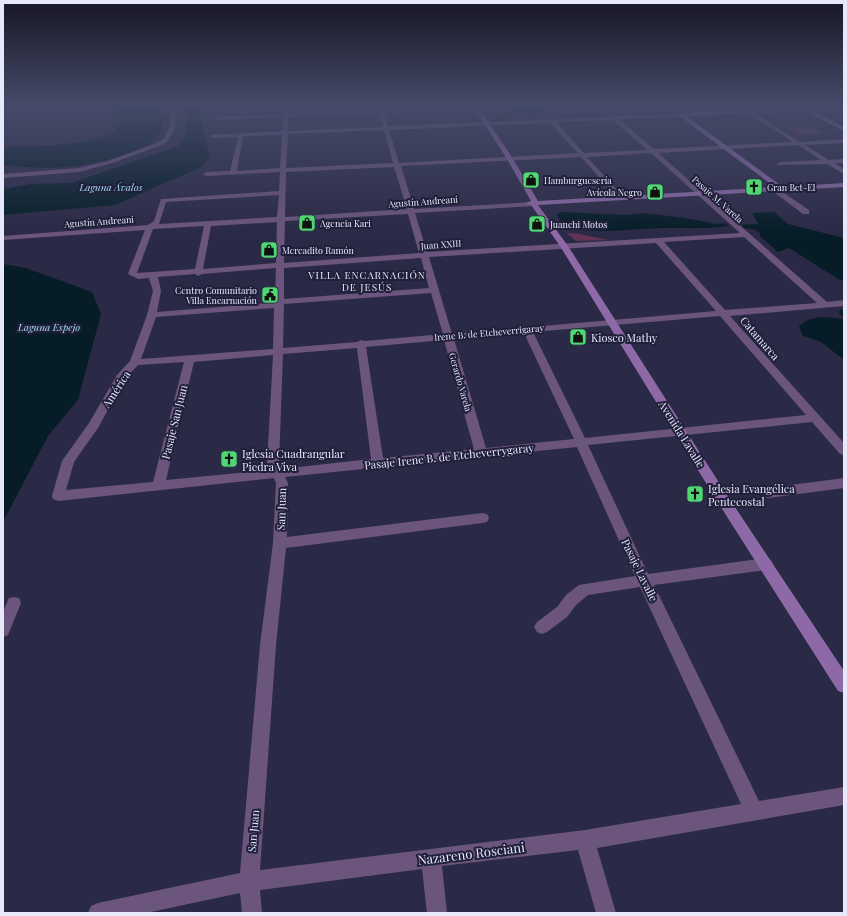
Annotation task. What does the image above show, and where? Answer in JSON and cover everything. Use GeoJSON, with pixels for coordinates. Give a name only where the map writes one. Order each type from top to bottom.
{"type":"FeatureCollection","features":[{"type":"Feature","properties":{"kind":"street"},"geometry":{"type":"LineString","coordinates":[[3,176],[79,170],[110,162],[150,148]]}},
{"type":"Feature","properties":{"kind":"street"},"geometry":{"type":"LineString","coordinates":[[233,172],[238,148]]}},
{"type":"Feature","properties":{"kind":"street","name":"San Juan"},"geometry":{"type":"LineString","coordinates":[[252,913],[249,881],[268,645],[280,543],[282,483],[273,464],[280,302],[281,219],[284,148]]}},
{"type":"Feature","properties":{"kind":"street","name":"Gerardo Varela"},"geometry":{"type":"LineString","coordinates":[[391,148],[448,336],[481,452]]}},
{"type":"Feature","properties":{"kind":"street","name":"Avenida Lavalle"},"geometry":{"type":"LineString","coordinates":[[502,148],[535,202],[534,204],[564,246],[681,432],[844,685]]}},
{"type":"Feature","properties":{"kind":"street"},"geometry":{"type":"LineString","coordinates":[[577,148],[622,199]]}},
{"type":"Feature","properties":{"kind":"street","name":"Pasaje M. Varela"},"geometry":{"type":"LineString","coordinates":[[647,148],[825,305]]}},
{"type":"Feature","properties":{"kind":"street"},"geometry":{"type":"LineString","coordinates":[[206,174],[500,157],[510,159],[712,148]]}},
{"type":"Feature","properties":{"kind":"street"},"geometry":{"type":"LineString","coordinates":[[727,148],[778,186],[777,192],[806,212]]}},
{"type":"Feature","properties":{"kind":"street"},"geometry":{"type":"LineString","coordinates":[[805,148],[844,172]]}},
{"type":"Feature","properties":{"kind":"street"},"geometry":{"type":"LineString","coordinates":[[500,157],[505,165]]}},
{"type":"Feature","properties":{"kind":"street"},"geometry":{"type":"LineString","coordinates":[[780,164],[844,161]]}},
{"type":"Feature","properties":{"kind":"street","name":"Avenida Lavalle"},"geometry":{"type":"LineString","coordinates":[[509,172],[529,203],[534,204]]}},
{"type":"Feature","properties":{"kind":"street","name":"Agustín Andreani"},"geometry":{"type":"LineString","coordinates":[[3,238],[208,223],[844,185]]}},
{"type":"Feature","properties":{"kind":"street"},"geometry":{"type":"LineString","coordinates":[[150,227],[157,222],[163,200],[282,192]]}},
{"type":"Feature","properties":{"kind":"street"},"geometry":{"type":"LineString","coordinates":[[198,273],[208,223]]}},
{"type":"Feature","properties":{"kind":"street","name":"Juan XXIII"},"geometry":{"type":"LineString","coordinates":[[150,227],[132,274],[138,276],[198,273],[424,255],[745,235]]}},
{"type":"Feature","properties":{"kind":"street","name":"Catamarca"},"geometry":{"type":"LineString","coordinates":[[659,241],[844,451]]}},
{"type":"Feature","properties":{"kind":"street","name":"América"},"geometry":{"type":"LineString","coordinates":[[58,496],[68,461],[94,425],[122,377],[134,362],[152,315],[157,291],[153,275]]}},
{"type":"Feature","properties":{"kind":"street"},"geometry":{"type":"LineString","coordinates":[[152,315],[271,306],[280,302],[434,290]]}},
{"type":"Feature","properties":{"kind":"street","name":"Irene B. de Etcheverrigaray"},"geometry":{"type":"LineString","coordinates":[[134,362],[190,359],[362,343],[844,303]]}},
{"type":"Feature","properties":{"kind":"street","name":"Pasaje Lavalle"},"geometry":{"type":"LineString","coordinates":[[527,329],[754,810]]}},
{"type":"Feature","properties":{"kind":"street"},"geometry":{"type":"LineString","coordinates":[[362,343],[378,463]]}},
{"type":"Feature","properties":{"kind":"street","name":"Pasaje San Juan"},"geometry":{"type":"LineString","coordinates":[[158,486],[190,359]]}},
{"type":"Feature","properties":{"kind":"street","name":"Pasaje Irene B. de Etcheverrygaray"},"geometry":{"type":"LineString","coordinates":[[58,496],[815,418]]}},
{"type":"Feature","properties":{"kind":"street"},"geometry":{"type":"LineString","coordinates":[[768,493],[844,483]]}},
{"type":"Feature","properties":{"kind":"street"},"geometry":{"type":"LineString","coordinates":[[280,543],[482,518]]}},
{"type":"Feature","properties":{"kind":"street"},"geometry":{"type":"LineString","coordinates":[[542,627],[562,612],[571,600],[584,589],[766,564]]}},
{"type":"Feature","properties":{"kind":"street"},"geometry":{"type":"LineString","coordinates":[[3,630],[14,603]]}},
{"type":"Feature","properties":{"kind":"street","name":"Nazareno Rosciani"},"geometry":{"type":"LineString","coordinates":[[98,913],[249,881],[585,840],[754,810],[844,796]]}},
{"type":"Feature","properties":{"kind":"street"},"geometry":{"type":"LineString","coordinates":[[585,840],[606,913]]}},
{"type":"Feature","properties":{"kind":"street"},"geometry":{"type":"LineString","coordinates":[[431,858],[437,913]]}},
{"type":"Feature","properties":{"kind":"shaded area"},"geometry":{"type":"Polygon","coordinates":[[[567,233],[572,233],[609,240],[576,241],[567,233]]]}},
{"type":"Feature","properties":{"kind":"water"},"geometry":{"type":"Polygon","coordinates":[[[3,148],[142,148],[114,158],[68,167],[53,168],[3,165],[3,148]]]}},
{"type":"Feature","properties":{"kind":"water","name":"Laguna Ávalos"},"geometry":{"type":"Polygon","coordinates":[[[174,148],[207,148],[210,158],[199,168],[115,205],[3,215],[3,189],[31,184],[71,183],[174,148]]]}},
{"type":"Feature","properties":{"kind":"water"},"geometry":{"type":"Polygon","coordinates":[[[562,212],[626,215],[643,213],[685,218],[716,224],[726,223],[728,226],[589,231],[564,226],[556,214],[562,212]]]}},
{"type":"Feature","properties":{"kind":"water"},"geometry":{"type":"Polygon","coordinates":[[[774,212],[788,224],[844,238],[844,281],[838,279],[789,248],[778,252],[760,236],[760,233],[754,229],[744,228],[741,225],[758,224],[752,213],[774,212]]]}},
{"type":"Feature","properties":{"kind":"water","name":"Laguna Espejo"},"geometry":{"type":"Polygon","coordinates":[[[3,264],[26,268],[92,292],[101,314],[78,400],[48,436],[3,522],[3,264]]]}},
{"type":"Feature","properties":{"kind":"water"},"geometry":{"type":"Polygon","coordinates":[[[840,309],[844,311],[844,319],[839,313],[840,309]]]}},
{"type":"Feature","properties":{"kind":"water"},"geometry":{"type":"Polygon","coordinates":[[[820,317],[844,319],[844,360],[821,342],[803,336],[799,326],[804,322],[820,317]]]}},
{"type":"Feature","properties":{"kind":"place","name":"Hamburguesería"},"geometry":{"type":"Point","coordinates":[531,180]}},
{"type":"Feature","properties":{"kind":"place","name":"Gran Bet-El"},"geometry":{"type":"Point","coordinates":[754,187]}},
{"type":"Feature","properties":{"kind":"place","name":"Avícola Negro"},"geometry":{"type":"Point","coordinates":[655,192]}},
{"type":"Feature","properties":{"kind":"place","name":"Agencia Kari"},"geometry":{"type":"Point","coordinates":[307,223]}},
{"type":"Feature","properties":{"kind":"place","name":"Juanchi Motos"},"geometry":{"type":"Point","coordinates":[537,224]}},
{"type":"Feature","properties":{"kind":"place","name":"Mercadito Ramón"},"geometry":{"type":"Point","coordinates":[269,250]}},
{"type":"Feature","properties":{"kind":"place","name":"Centro Comunitario Villa Encarnación"},"geometry":{"type":"Point","coordinates":[270,295]}},
{"type":"Feature","properties":{"kind":"place","name":"Kiosco Mathy"},"geometry":{"type":"Point","coordinates":[578,337]}},
{"type":"Feature","properties":{"kind":"place","name":"Iglesia Cuadrangular Piedra Viva"},"geometry":{"type":"Point","coordinates":[229,459]}},
{"type":"Feature","properties":{"kind":"place","name":"Iglesia Evangélica Pentecostal"},"geometry":{"type":"Point","coordinates":[695,494]}},
{"type":"Feature","properties":{"kind":"district","name":"VILLA ENCARNACIÓN DE JESÚS"},"geometry":{"type":"Point","coordinates":[367,280]}}]}
